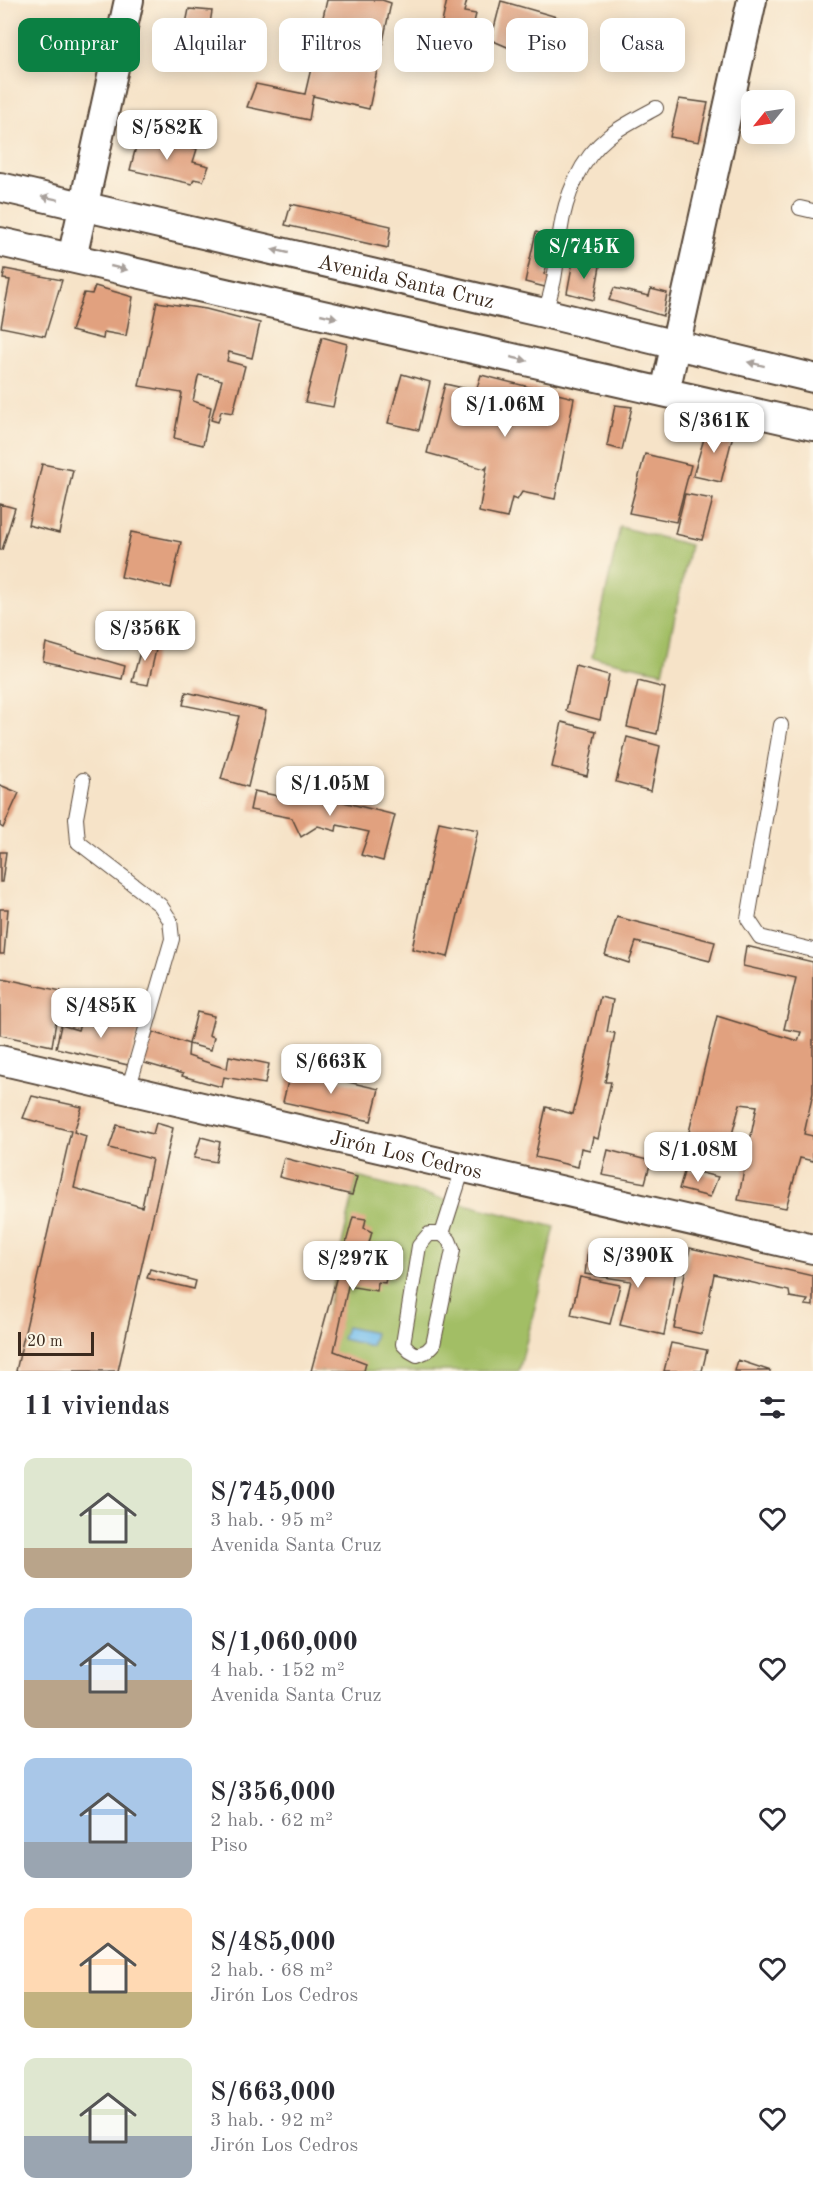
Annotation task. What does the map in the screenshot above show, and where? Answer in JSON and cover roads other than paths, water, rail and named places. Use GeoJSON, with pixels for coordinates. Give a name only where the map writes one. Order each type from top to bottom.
{"type":"FeatureCollection","features":[{"type":"Feature","properties":{"kind":"street"},"geometry":{"type":"LineString","coordinates":[[72,258],[129,0]]}},
{"type":"Feature","properties":{"kind":"street"},"geometry":{"type":"LineString","coordinates":[[665,392],[752,0]]}},
{"type":"Feature","properties":{"kind":"street","name":"Avenida Santa Cruz"},"geometry":{"type":"LineString","coordinates":[[0,187],[813,378]]}},
{"type":"Feature","properties":{"kind":"street"},"geometry":{"type":"LineString","coordinates":[[0,242],[813,426]]}},
{"type":"Feature","properties":{"kind":"street","name":"Jirón Los Cedros"},"geometry":{"type":"LineString","coordinates":[[0,1060],[813,1249]]}},
{"type":"Feature","properties":{"kind":"lane"},"geometry":{"type":"LineString","coordinates":[[544,313],[553,290],[561,230],[570,193],[582,165],[608,137],[656,108]]}},
{"type":"Feature","properties":{"kind":"lane"},"geometry":{"type":"LineString","coordinates":[[781,725],[748,919],[760,937],[813,950]]}},
{"type":"Feature","properties":{"kind":"lane"},"geometry":{"type":"LineString","coordinates":[[83,780],[76,818],[78,842],[160,905],[170,920],[172,939],[128,1090]]}},
{"type":"Feature","properties":{"kind":"lane"},"geometry":{"type":"LineString","coordinates":[[442,1234],[463,1168]]}},
{"type":"Feature","properties":{"kind":"lane"},"geometry":{"type":"LineString","coordinates":[[429,1234],[442,1234],[449,1240],[453,1250],[433,1346],[417,1354],[410,1352],[403,1344],[419,1246],[429,1234]]}},
{"type":"Feature","properties":{"kind":"water"},"geometry":{"type":"Polygon","coordinates":[[[346,1327],[375,1333],[371,1346],[342,1339],[346,1327]]]}}]}
